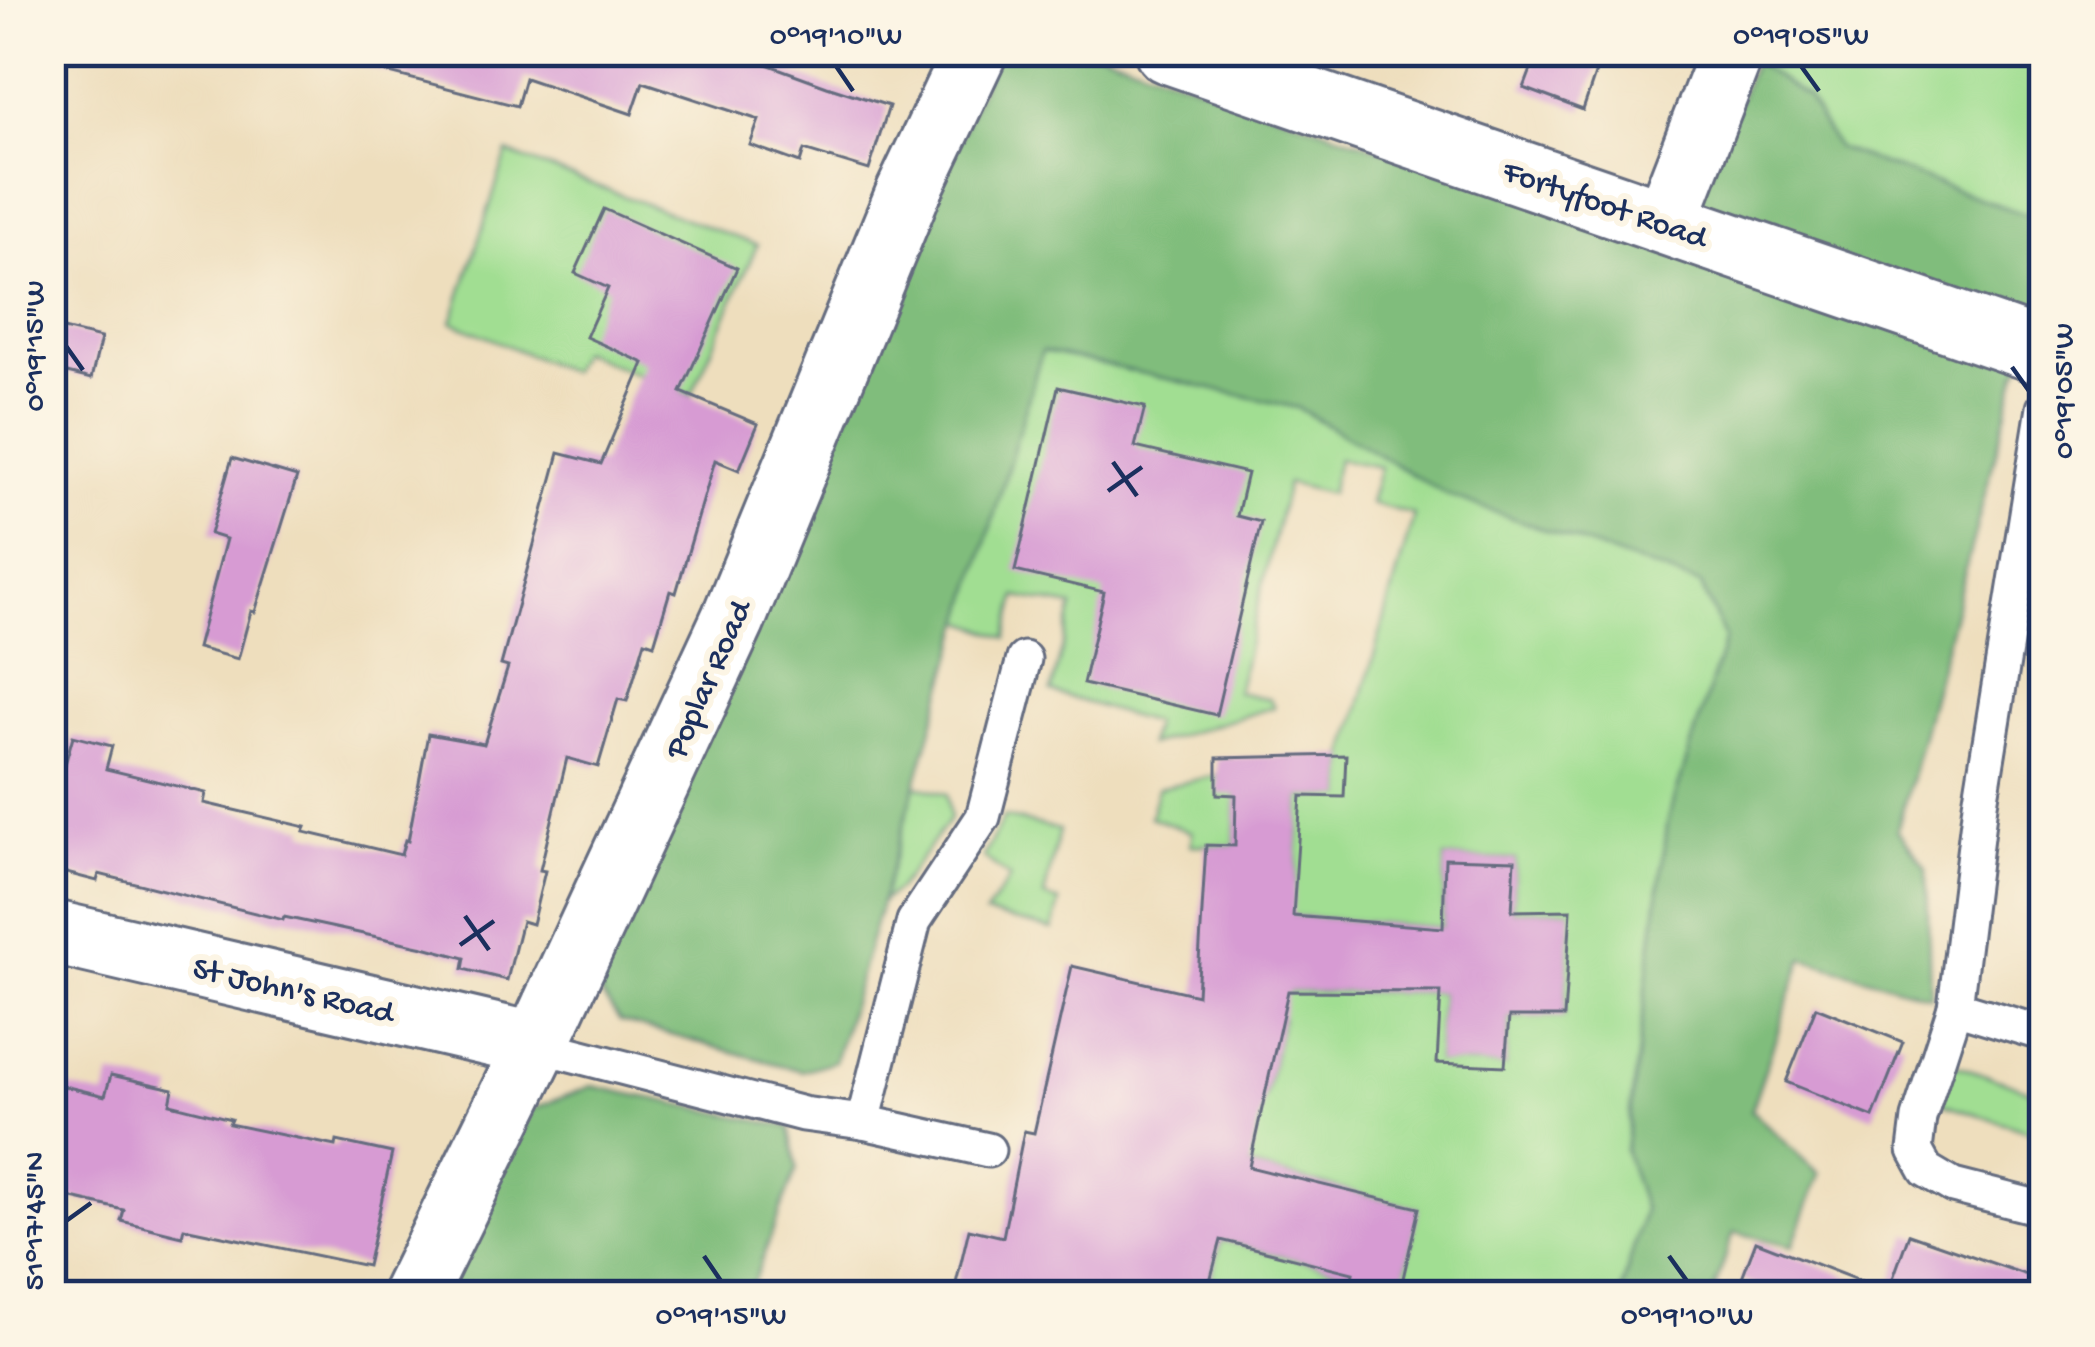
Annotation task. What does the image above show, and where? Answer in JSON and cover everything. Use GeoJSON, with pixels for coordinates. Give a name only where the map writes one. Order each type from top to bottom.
{"type":"FeatureCollection","features":[{"type":"Feature","properties":{"kind":"street","name":"Poplar Road"},"geometry":{"type":"LineString","coordinates":[[413,1296],[536,1045],[733,620],[908,193],[975,51]]}},
{"type":"Feature","properties":{"kind":"street","name":"Fortyfoot Road"},"geometry":{"type":"LineString","coordinates":[[1167,51],[2044,352]]}},
{"type":"Feature","properties":{"kind":"street"},"geometry":{"type":"LineString","coordinates":[[1666,221],[1732,51]]}},
{"type":"Feature","properties":{"kind":"street","name":"St John's Road"},"geometry":{"type":"LineString","coordinates":[[51,932],[536,1045]]}},
{"type":"Feature","properties":{"kind":"lane"},"geometry":{"type":"LineString","coordinates":[[2044,408],[1980,804],[1955,1007],[1919,1118],[1915,1150],[1926,1170],[1953,1186],[2044,1209]]}},
{"type":"Feature","properties":{"kind":"lane"},"geometry":{"type":"LineString","coordinates":[[863,1122],[914,921],[983,817],[1024,658]]}},
{"type":"Feature","properties":{"kind":"lane"},"geometry":{"type":"LineString","coordinates":[[1955,1007],[2044,1034]]}},
{"type":"Feature","properties":{"kind":"lane"},"geometry":{"type":"LineString","coordinates":[[536,1045],[802,1114],[863,1122],[988,1150]]}},
{"type":"Feature","properties":{"kind":"green space"},"geometry":{"type":"Polygon","coordinates":[[[997,51],[1099,51],[1678,252],[1754,62],[1807,98],[1837,148],[2044,221],[2044,329],[2017,372],[1897,830],[1927,869],[1930,996],[1803,958],[1751,1110],[1820,1174],[1793,1246],[1734,1232],[1712,1296],[1620,1296],[1644,1210],[1625,1151],[1668,820],[1725,638],[1701,585],[1449,496],[1298,408],[1042,351],[835,1061],[802,1071],[620,1021],[594,985],[997,51]]]}},
{"type":"Feature","properties":{"kind":"green space"},"geometry":{"type":"Polygon","coordinates":[[[1758,51],[2044,51],[2044,221],[1837,148],[1807,98],[1754,62],[1758,51]]]}},
{"type":"Feature","properties":{"kind":"green space"},"geometry":{"type":"Polygon","coordinates":[[[507,153],[757,245],[691,396],[580,351],[569,372],[452,322],[507,153]]]}},
{"type":"Feature","properties":{"kind":"green space"},"geometry":{"type":"Polygon","coordinates":[[[1042,350],[1298,408],[1449,496],[1700,584],[1725,638],[1668,820],[1625,1151],[1644,1210],[1620,1296],[1399,1296],[1418,1208],[1238,1164],[1266,1093],[1282,1017],[1270,991],[1441,992],[1437,1062],[1505,1066],[1509,1017],[1564,1016],[1570,910],[1512,911],[1515,860],[1445,858],[1443,928],[1255,913],[1295,884],[1301,796],[1344,796],[1346,755],[1414,515],[1370,503],[1380,467],[1338,459],[1330,494],[1287,483],[1237,692],[1270,699],[1274,707],[1148,745],[1153,723],[1051,692],[1073,607],[1017,597],[1007,638],[963,621],[1042,350]]]}},
{"type":"Feature","properties":{"kind":"green space"},"geometry":{"type":"Polygon","coordinates":[[[1237,771],[1235,846],[1191,845],[1192,832],[1150,817],[1158,788],[1237,771]]]}},
{"type":"Feature","properties":{"kind":"green space"},"geometry":{"type":"Polygon","coordinates":[[[915,785],[947,794],[950,819],[897,890],[881,902],[915,785]]]}},
{"type":"Feature","properties":{"kind":"green space"},"geometry":{"type":"Polygon","coordinates":[[[1004,817],[1059,830],[1044,897],[1060,902],[1053,930],[985,914],[1010,878],[983,857],[1004,817]]]}},
{"type":"Feature","properties":{"kind":"green space"},"geometry":{"type":"Polygon","coordinates":[[[1951,1063],[2044,1095],[2044,1136],[1939,1102],[1951,1063]]]}},
{"type":"Feature","properties":{"kind":"green space"},"geometry":{"type":"Polygon","coordinates":[[[592,1086],[789,1127],[797,1168],[748,1296],[438,1296],[532,1109],[592,1086]]]}},
{"type":"Feature","properties":{"kind":"green space"},"geometry":{"type":"Polygon","coordinates":[[[1221,1240],[1353,1273],[1348,1296],[1206,1296],[1221,1240]]]}},
{"type":"Feature","properties":{"kind":"building"},"geometry":{"type":"Polygon","coordinates":[[[364,51],[731,51],[889,106],[869,170],[804,150],[800,163],[750,145],[759,120],[643,82],[632,114],[525,78],[517,106],[362,66],[364,51]]]}},
{"type":"Feature","properties":{"kind":"building"},"geometry":{"type":"Polygon","coordinates":[[[1538,51],[1603,51],[1583,110],[1524,88],[1538,51]]]}},
{"type":"Feature","properties":{"kind":"building"},"geometry":{"type":"Polygon","coordinates":[[[604,209],[737,268],[681,392],[758,424],[739,470],[715,460],[676,593],[670,591],[654,644],[645,641],[627,701],[618,699],[598,767],[567,758],[532,924],[522,921],[507,980],[463,969],[465,958],[424,947],[283,920],[99,874],[97,881],[51,869],[51,814],[73,736],[112,746],[106,769],[206,793],[204,803],[401,855],[408,841],[428,734],[484,744],[508,667],[501,665],[559,453],[601,464],[644,363],[586,337],[608,288],[575,273],[604,209]]]}},
{"type":"Feature","properties":{"kind":"building"},"geometry":{"type":"Polygon","coordinates":[[[51,326],[101,338],[91,379],[51,369],[51,326]]]}},
{"type":"Feature","properties":{"kind":"building"},"geometry":{"type":"Polygon","coordinates":[[[1058,387],[1145,407],[1135,447],[1247,473],[1237,516],[1261,522],[1216,715],[1083,684],[1104,592],[1015,571],[1058,387]]]}},
{"type":"Feature","properties":{"kind":"building"},"geometry":{"type":"Polygon","coordinates":[[[232,458],[297,477],[238,659],[197,648],[226,539],[210,534],[232,458]]]}},
{"type":"Feature","properties":{"kind":"building"},"geometry":{"type":"Polygon","coordinates":[[[1346,755],[1344,797],[1301,796],[1293,916],[1443,928],[1445,858],[1515,860],[1512,911],[1571,910],[1564,1017],[1509,1017],[1505,1066],[1437,1063],[1441,992],[1288,991],[1249,1167],[1419,1208],[1399,1296],[1348,1296],[1353,1273],[1221,1240],[1206,1296],[953,1296],[969,1229],[1003,1237],[1024,1131],[1034,1133],[1072,966],[1197,995],[1206,845],[1235,846],[1236,795],[1217,794],[1217,758],[1346,755]]]}},
{"type":"Feature","properties":{"kind":"building"},"geometry":{"type":"Polygon","coordinates":[[[1816,1007],[1903,1042],[1873,1117],[1786,1082],[1816,1007]]]}},
{"type":"Feature","properties":{"kind":"building"},"geometry":{"type":"Polygon","coordinates":[[[111,1075],[173,1089],[170,1104],[231,1119],[229,1124],[392,1153],[367,1266],[184,1228],[182,1236],[121,1221],[124,1210],[51,1193],[51,1083],[105,1096],[111,1075]]]}},
{"type":"Feature","properties":{"kind":"building"},"geometry":{"type":"Polygon","coordinates":[[[1909,1234],[2044,1281],[2044,1296],[1782,1296],[1741,1280],[1756,1241],[1888,1292],[1909,1234]]]}}]}
